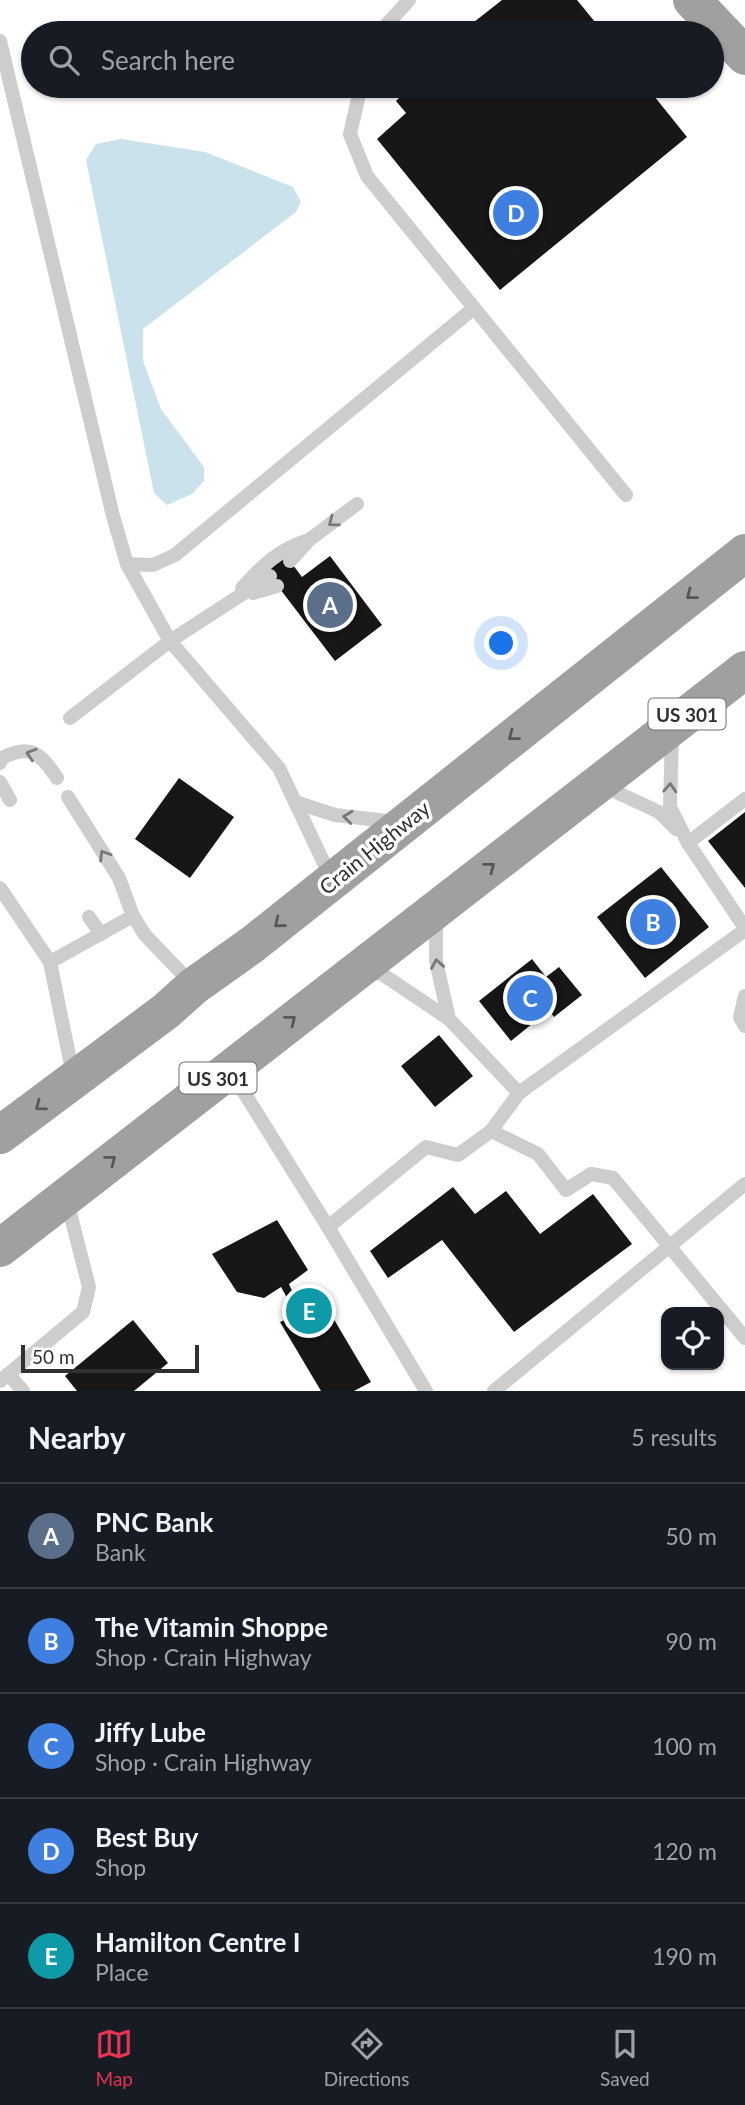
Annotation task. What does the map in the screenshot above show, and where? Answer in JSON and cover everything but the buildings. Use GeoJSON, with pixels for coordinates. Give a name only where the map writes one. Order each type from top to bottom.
{"type":"FeatureCollection","features":[{"type":"Feature","properties":{"kind":"highway"},"geometry":{"type":"LineString","coordinates":[[692,0],[712,21]]}},
{"type":"Feature","properties":{"kind":"highway"},"geometry":{"type":"LineString","coordinates":[[724,34],[745,56]]}},
{"type":"Feature","properties":{"kind":"highway","name":"Crain Highway"},"geometry":{"type":"LineString","coordinates":[[3,1126],[74,1080],[166,1011],[194,986],[253,944],[745,553]]}},
{"type":"Feature","properties":{"kind":"highway","name":"US 301"},"geometry":{"type":"LineString","coordinates":[[0,1248],[745,670]]}},
{"type":"Feature","properties":{"kind":"highway"},"geometry":{"type":"LineString","coordinates":[[629,758],[745,680]]}},
{"type":"Feature","properties":{"kind":"lane"},"geometry":{"type":"LineString","coordinates":[[390,21],[409,0]]}},
{"type":"Feature","properties":{"kind":"lane"},"geometry":{"type":"LineString","coordinates":[[0,41],[113,516],[127,564],[170,641],[279,768],[332,881]]}},
{"type":"Feature","properties":{"kind":"lane"},"geometry":{"type":"LineString","coordinates":[[358,98],[349,134],[367,176],[626,495]]}},
{"type":"Feature","properties":{"kind":"lane"},"geometry":{"type":"LineString","coordinates":[[127,564],[153,565],[176,555],[474,308]]}},
{"type":"Feature","properties":{"kind":"lane"},"geometry":{"type":"LineString","coordinates":[[232,600],[265,562],[289,546],[309,540],[357,504]]}},
{"type":"Feature","properties":{"kind":"lane"},"geometry":{"type":"LineString","coordinates":[[293,565],[309,540]]}},
{"type":"Feature","properties":{"kind":"lane"},"geometry":{"type":"LineString","coordinates":[[70,718],[170,641],[232,600],[274,581]]}},
{"type":"Feature","properties":{"kind":"lane"},"geometry":{"type":"LineString","coordinates":[[328,1227],[426,1147],[458,1155],[491,1131],[519,1093],[745,929],[688,843],[669,804],[673,729]]}},
{"type":"Feature","properties":{"kind":"lane"},"geometry":{"type":"LineString","coordinates":[[0,763],[2,758],[16,751],[31,751],[45,760],[57,778]]}},
{"type":"Feature","properties":{"kind":"lane"},"geometry":{"type":"LineString","coordinates":[[0,782],[10,800]]}},
{"type":"Feature","properties":{"kind":"lane"},"geometry":{"type":"LineString","coordinates":[[596,783],[659,812],[688,843]]}},
{"type":"Feature","properties":{"kind":"lane"},"geometry":{"type":"LineString","coordinates":[[68,797],[119,878],[133,916],[145,935],[194,986]]}},
{"type":"Feature","properties":{"kind":"lane"},"geometry":{"type":"LineString","coordinates":[[688,843],[745,799]]}},
{"type":"Feature","properties":{"kind":"lane"},"geometry":{"type":"LineString","coordinates":[[295,802],[335,815],[404,823]]}},
{"type":"Feature","properties":{"kind":"lane"},"geometry":{"type":"LineString","coordinates":[[0,888],[50,961],[74,1080]]}},
{"type":"Feature","properties":{"kind":"lane"},"geometry":{"type":"LineString","coordinates":[[436,909],[436,961],[449,1019]]}},
{"type":"Feature","properties":{"kind":"lane"},"geometry":{"type":"LineString","coordinates":[[50,961],[133,916]]}},
{"type":"Feature","properties":{"kind":"lane"},"geometry":{"type":"LineString","coordinates":[[89,918],[101,934]]}},
{"type":"Feature","properties":{"kind":"lane"},"geometry":{"type":"LineString","coordinates":[[355,971],[382,974],[449,1019],[519,1093]]}},
{"type":"Feature","properties":{"kind":"lane"},"geometry":{"type":"LineString","coordinates":[[745,996],[740,1017],[745,1026]]}},
{"type":"Feature","properties":{"kind":"lane"},"geometry":{"type":"LineString","coordinates":[[229,1069],[426,1391]]}},
{"type":"Feature","properties":{"kind":"lane"},"geometry":{"type":"LineString","coordinates":[[491,1131],[538,1154],[566,1190],[591,1174],[613,1178],[745,1338]]}},
{"type":"Feature","properties":{"kind":"lane"},"geometry":{"type":"LineString","coordinates":[[494,1391],[745,1184]]}},
{"type":"Feature","properties":{"kind":"lane"},"geometry":{"type":"LineString","coordinates":[[23,1391],[4,1378],[83,1311],[89,1287],[66,1195]]}},
{"type":"Feature","properties":{"kind":"water"},"geometry":{"type":"Polygon","coordinates":[[[121,139],[205,152],[293,187],[301,202],[296,212],[143,329],[143,361],[161,409],[204,467],[204,481],[192,494],[167,505],[154,493],[86,160],[96,144],[121,139]]]}},
{"type":"Feature","properties":{"kind":"place","name":"Best Buy"},"geometry":{"type":"Point","coordinates":[516,213]}},
{"type":"Feature","properties":{"kind":"place","name":"PNC Bank"},"geometry":{"type":"Point","coordinates":[330,605]}},
{"type":"Feature","properties":{"kind":"place","name":"The Vitamin Shoppe"},"geometry":{"type":"Point","coordinates":[653,922]}},
{"type":"Feature","properties":{"kind":"place","name":"Jiffy Lube"},"geometry":{"type":"Point","coordinates":[530,998]}},
{"type":"Feature","properties":{"kind":"place","name":"Hamilton Centre I"},"geometry":{"type":"Point","coordinates":[309,1311]}}]}
